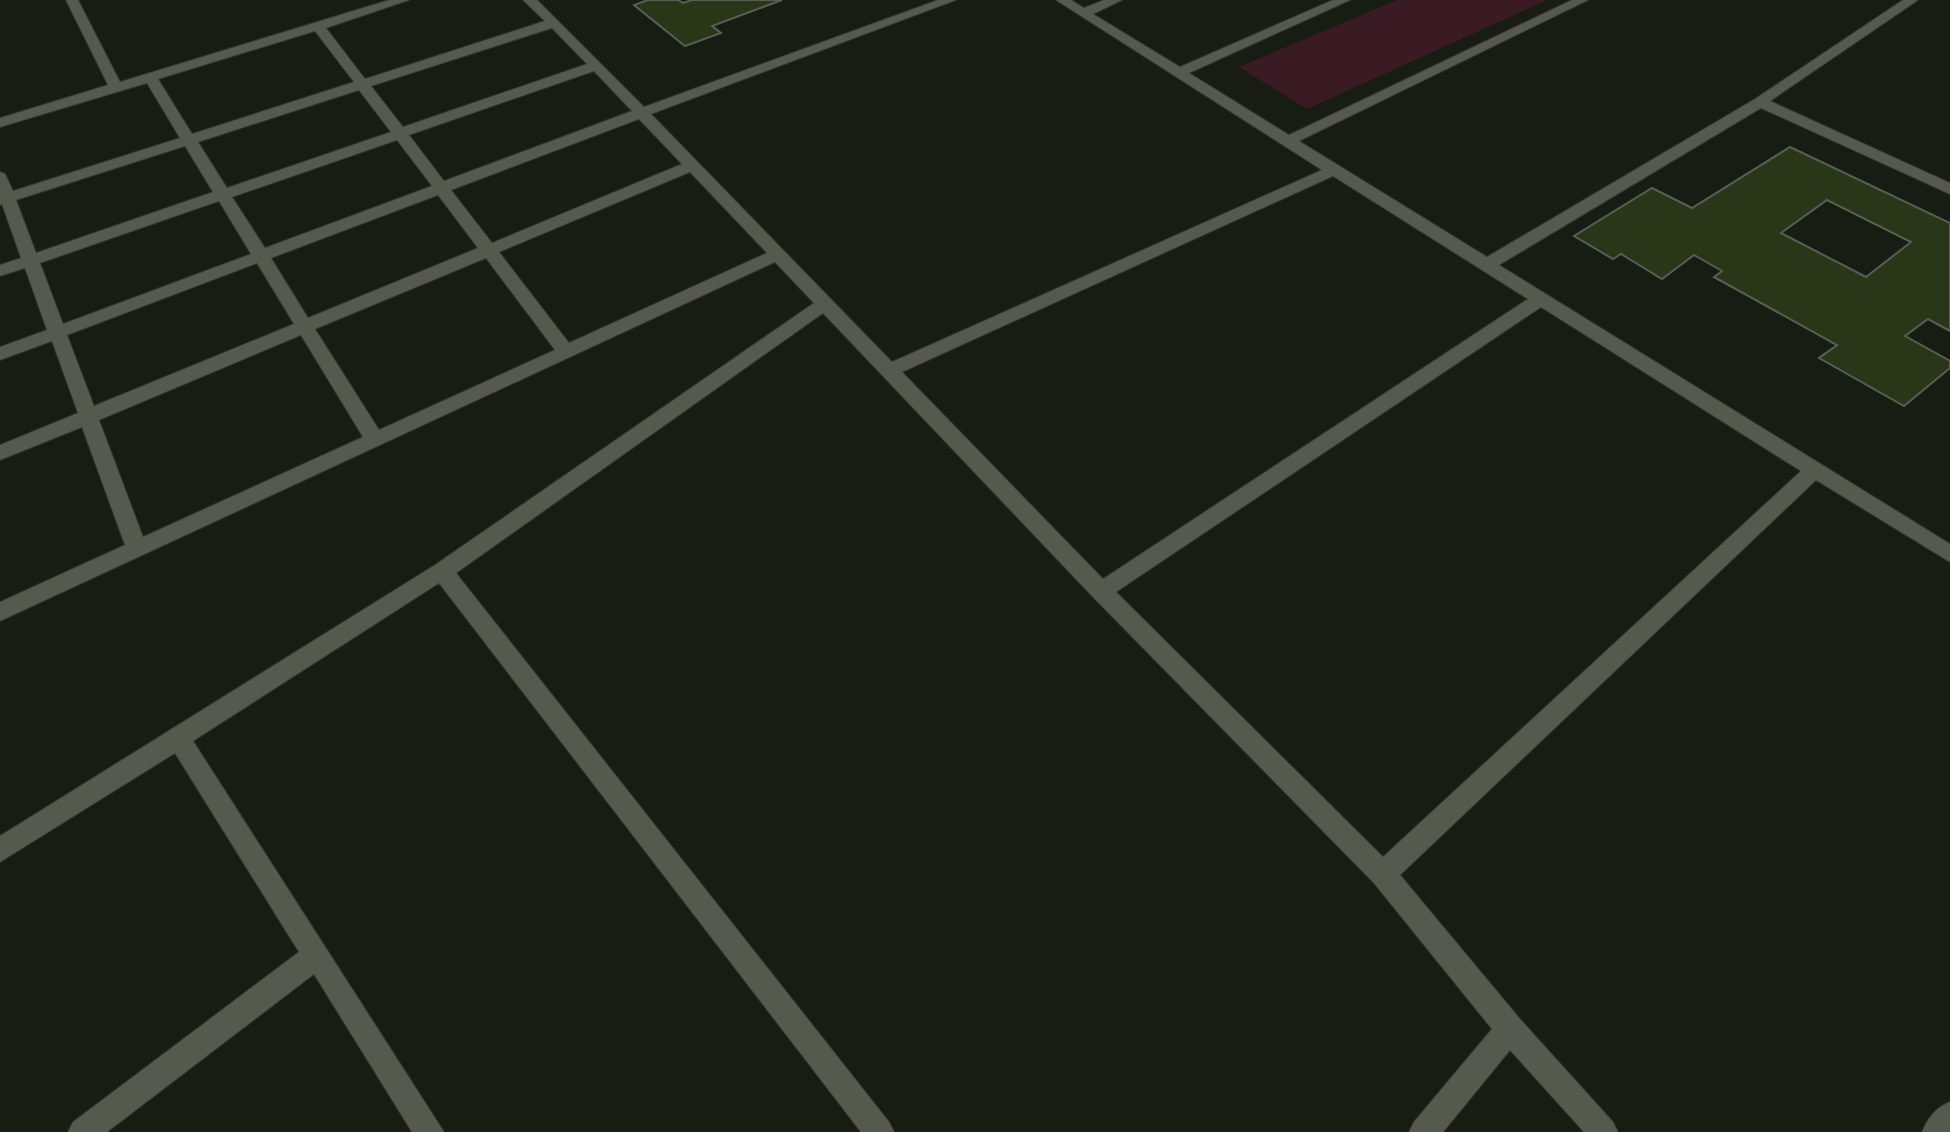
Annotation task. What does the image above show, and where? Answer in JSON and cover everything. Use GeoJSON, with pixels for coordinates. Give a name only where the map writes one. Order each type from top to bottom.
{"type":"FeatureCollection","features":[{"type":"Feature","properties":{"kind":"street"},"geometry":{"type":"LineString","coordinates":[[72,0],[116,87]]}},
{"type":"Feature","properties":{"kind":"street"},"geometry":{"type":"LineString","coordinates":[[0,123],[403,0]]}},
{"type":"Feature","properties":{"kind":"street"},"geometry":{"type":"LineString","coordinates":[[529,0],[596,66],[1101,591],[1382,874],[1510,1029],[1603,1132]]}},
{"type":"Feature","properties":{"kind":"street"},"geometry":{"type":"LineString","coordinates":[[0,355],[641,113],[950,0]]}},
{"type":"Feature","properties":{"kind":"street"},"geometry":{"type":"LineString","coordinates":[[1062,0],[1950,554]]}},
{"type":"Feature","properties":{"kind":"street"},"geometry":{"type":"LineString","coordinates":[[1083,13],[1116,0]]}},
{"type":"Feature","properties":{"kind":"street"},"geometry":{"type":"LineString","coordinates":[[1287,141],[1582,0]]}},
{"type":"Feature","properties":{"kind":"street"},"geometry":{"type":"LineString","coordinates":[[1486,265],[1760,102],[1912,0]]}},
{"type":"Feature","properties":{"kind":"street"},"geometry":{"type":"LineString","coordinates":[[1178,73],[1339,1]]}},
{"type":"Feature","properties":{"kind":"street"},"geometry":{"type":"LineString","coordinates":[[4,199],[553,23]]}},
{"type":"Feature","properties":{"kind":"street"},"geometry":{"type":"LineString","coordinates":[[318,26],[566,352]]}},
{"type":"Feature","properties":{"kind":"street"},"geometry":{"type":"LineString","coordinates":[[0,271],[596,66]]}},
{"type":"Feature","properties":{"kind":"street"},"geometry":{"type":"LineString","coordinates":[[150,77],[375,440]]}},
{"type":"Feature","properties":{"kind":"street"},"geometry":{"type":"LineString","coordinates":[[1760,102],[1950,189]]}},
{"type":"Feature","properties":{"kind":"street"},"geometry":{"type":"LineString","coordinates":[[0,453],[692,166]]}},
{"type":"Feature","properties":{"kind":"street"},"geometry":{"type":"LineString","coordinates":[[889,371],[1334,170]]}},
{"type":"Feature","properties":{"kind":"street"},"geometry":{"type":"LineString","coordinates":[[0,177],[4,199],[31,261],[137,549]]}},
{"type":"Feature","properties":{"kind":"street"},"geometry":{"type":"LineString","coordinates":[[0,612],[778,255]]}},
{"type":"Feature","properties":{"kind":"street"},"geometry":{"type":"LineString","coordinates":[[1101,591],[1541,299]]}},
{"type":"Feature","properties":{"kind":"street"},"geometry":{"type":"LineString","coordinates":[[0,850],[442,571],[825,303]]}},
{"type":"Feature","properties":{"kind":"street"},"geometry":{"type":"LineString","coordinates":[[1382,874],[1815,470]]}},
{"type":"Feature","properties":{"kind":"street"},"geometry":{"type":"LineString","coordinates":[[442,571],[879,1132]]}},
{"type":"Feature","properties":{"kind":"street"},"geometry":{"type":"LineString","coordinates":[[178,737],[429,1132]]}},
{"type":"Feature","properties":{"kind":"street"},"geometry":{"type":"LineString","coordinates":[[83,1132],[317,955]]}},
{"type":"Feature","properties":{"kind":"street"},"geometry":{"type":"LineString","coordinates":[[1424,1132],[1510,1029]]}},
{"type":"Feature","properties":{"kind":"street"},"geometry":{"type":"LineString","coordinates":[[1937,1132],[1950,1116]]}},
{"type":"Feature","properties":{"kind":"shaded area"},"geometry":{"type":"Polygon","coordinates":[[[1397,0],[1547,0],[1307,109],[1239,67],[1397,0]]]}},
{"type":"Feature","properties":{"kind":"building"},"geometry":{"type":"Polygon","coordinates":[[[648,0],[678,0],[683,3],[692,0],[782,0],[712,26],[721,33],[685,46],[634,5],[648,0]]]}},
{"type":"Feature","properties":{"kind":"building"},"geometry":{"type":"Polygon","coordinates":[[[1790,147],[1950,223],[1950,331],[1928,319],[1905,336],[1950,361],[1950,368],[1904,406],[1819,358],[1837,345],[1714,277],[1722,271],[1694,255],[1662,279],[1621,254],[1613,259],[1574,236],[1652,188],[1692,208],[1790,147]],[[1827,200],[1781,233],[1866,277],[1911,242],[1827,200]]]}}]}
